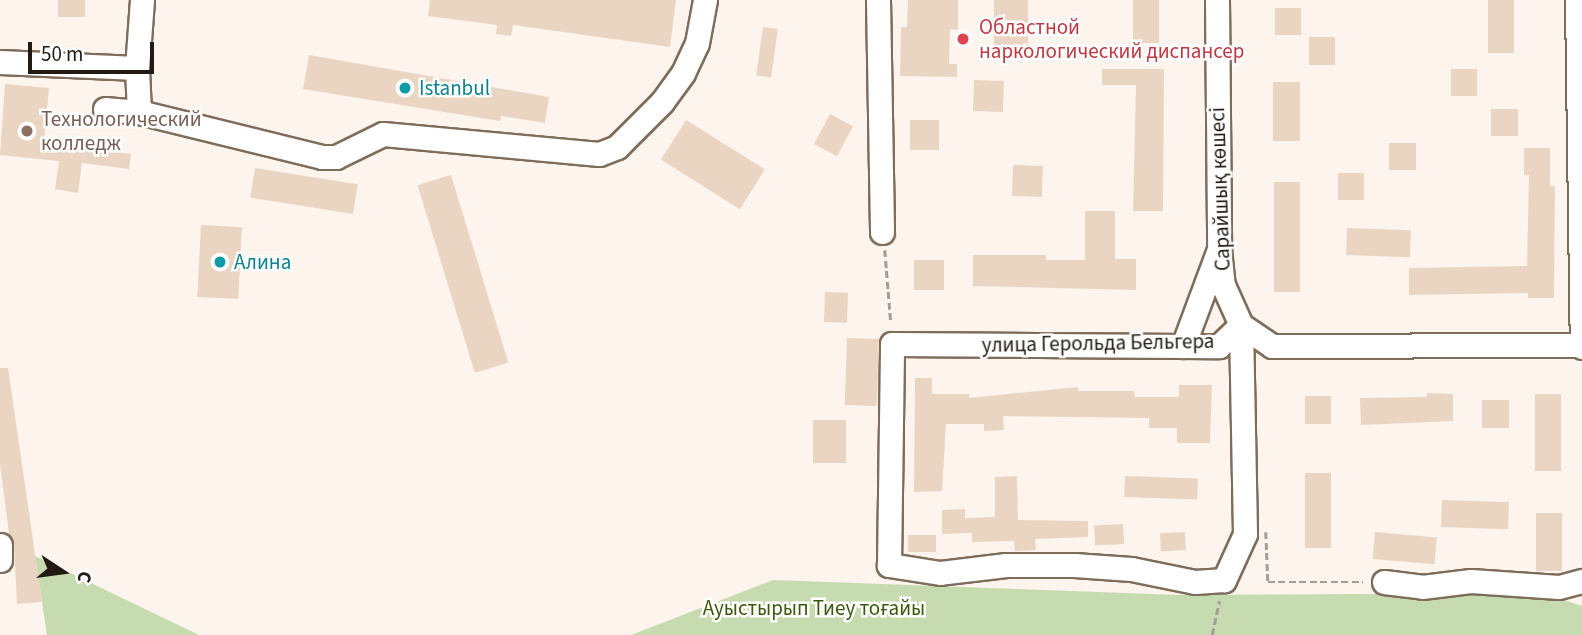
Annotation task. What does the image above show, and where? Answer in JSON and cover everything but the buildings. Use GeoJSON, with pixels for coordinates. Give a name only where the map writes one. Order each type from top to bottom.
{"type":"FeatureCollection","features":[{"type":"Feature","properties":{"kind":"street"},"geometry":{"type":"LineString","coordinates":[[139,112],[137,68],[142,0]]}},
{"type":"Feature","properties":{"kind":"street"},"geometry":{"type":"LineString","coordinates":[[104,109],[139,112],[322,157],[336,157],[383,134],[599,154],[617,147],[662,102],[683,73],[697,43],[705,0]]}},
{"type":"Feature","properties":{"kind":"street"},"geometry":{"type":"LineString","coordinates":[[878,0],[882,232]]}},
{"type":"Feature","properties":{"kind":"street","name":"Сарайшық көшесі"},"geometry":{"type":"LineString","coordinates":[[1217,0],[1219,249],[1223,285],[1241,325],[1245,534],[1223,580]]}},
{"type":"Feature","properties":{"kind":"street"},"geometry":{"type":"LineString","coordinates":[[1577,0],[1582,345]]}},
{"type":"Feature","properties":{"kind":"street"},"geometry":{"type":"LineString","coordinates":[[0,62],[137,68]]}},
{"type":"Feature","properties":{"kind":"street"},"geometry":{"type":"LineString","coordinates":[[1183,346],[1219,249]]}},
{"type":"Feature","properties":{"kind":"street","name":"улица Герольда Бельгера"},"geometry":{"type":"LineString","coordinates":[[892,344],[1219,346],[1241,325],[1272,346],[1582,345]]}},
{"type":"Feature","properties":{"kind":"street"},"geometry":{"type":"LineString","coordinates":[[892,344],[889,565],[940,573],[1006,565],[1074,565],[1131,569],[1195,582],[1223,580]]}},
{"type":"Feature","properties":{"kind":"street"},"geometry":{"type":"LineString","coordinates":[[0,545],[0,560]]}},
{"type":"Feature","properties":{"kind":"street"},"geometry":{"type":"LineString","coordinates":[[1384,582],[1422,587],[1471,581],[1559,587],[1582,581]]}},
{"type":"Feature","properties":{"kind":"path"},"geometry":{"type":"LineString","coordinates":[[882,232],[890,272],[892,344]]}},
{"type":"Feature","properties":{"kind":"path"},"geometry":{"type":"LineString","coordinates":[[1245,534],[1268,532],[1268,582],[1384,582]]}},
{"type":"Feature","properties":{"kind":"path"},"geometry":{"type":"LineString","coordinates":[[1212,635],[1223,580]]}},
{"type":"Feature","properties":{"kind":"green space"},"geometry":{"type":"Polygon","coordinates":[[[35,556],[199,635],[47,635],[35,556]]]}},
{"type":"Feature","properties":{"kind":"green space","name":"Ауыстырып Тиеу тоғайы"},"geometry":{"type":"Polygon","coordinates":[[[773,580],[1180,595],[1544,593],[1582,606],[1582,635],[631,635],[773,580]]]}},
{"type":"Feature","properties":{"kind":"place","name":"Областной наркологический диспансер"},"geometry":{"type":"Point","coordinates":[963,39]}},
{"type":"Feature","properties":{"kind":"place","name":"Istanbul"},"geometry":{"type":"Point","coordinates":[405,88]}},
{"type":"Feature","properties":{"kind":"place","name":"Технологический колледж"},"geometry":{"type":"Point","coordinates":[27,131]}},
{"type":"Feature","properties":{"kind":"place","name":"Алина"},"geometry":{"type":"Point","coordinates":[220,262]}}]}
